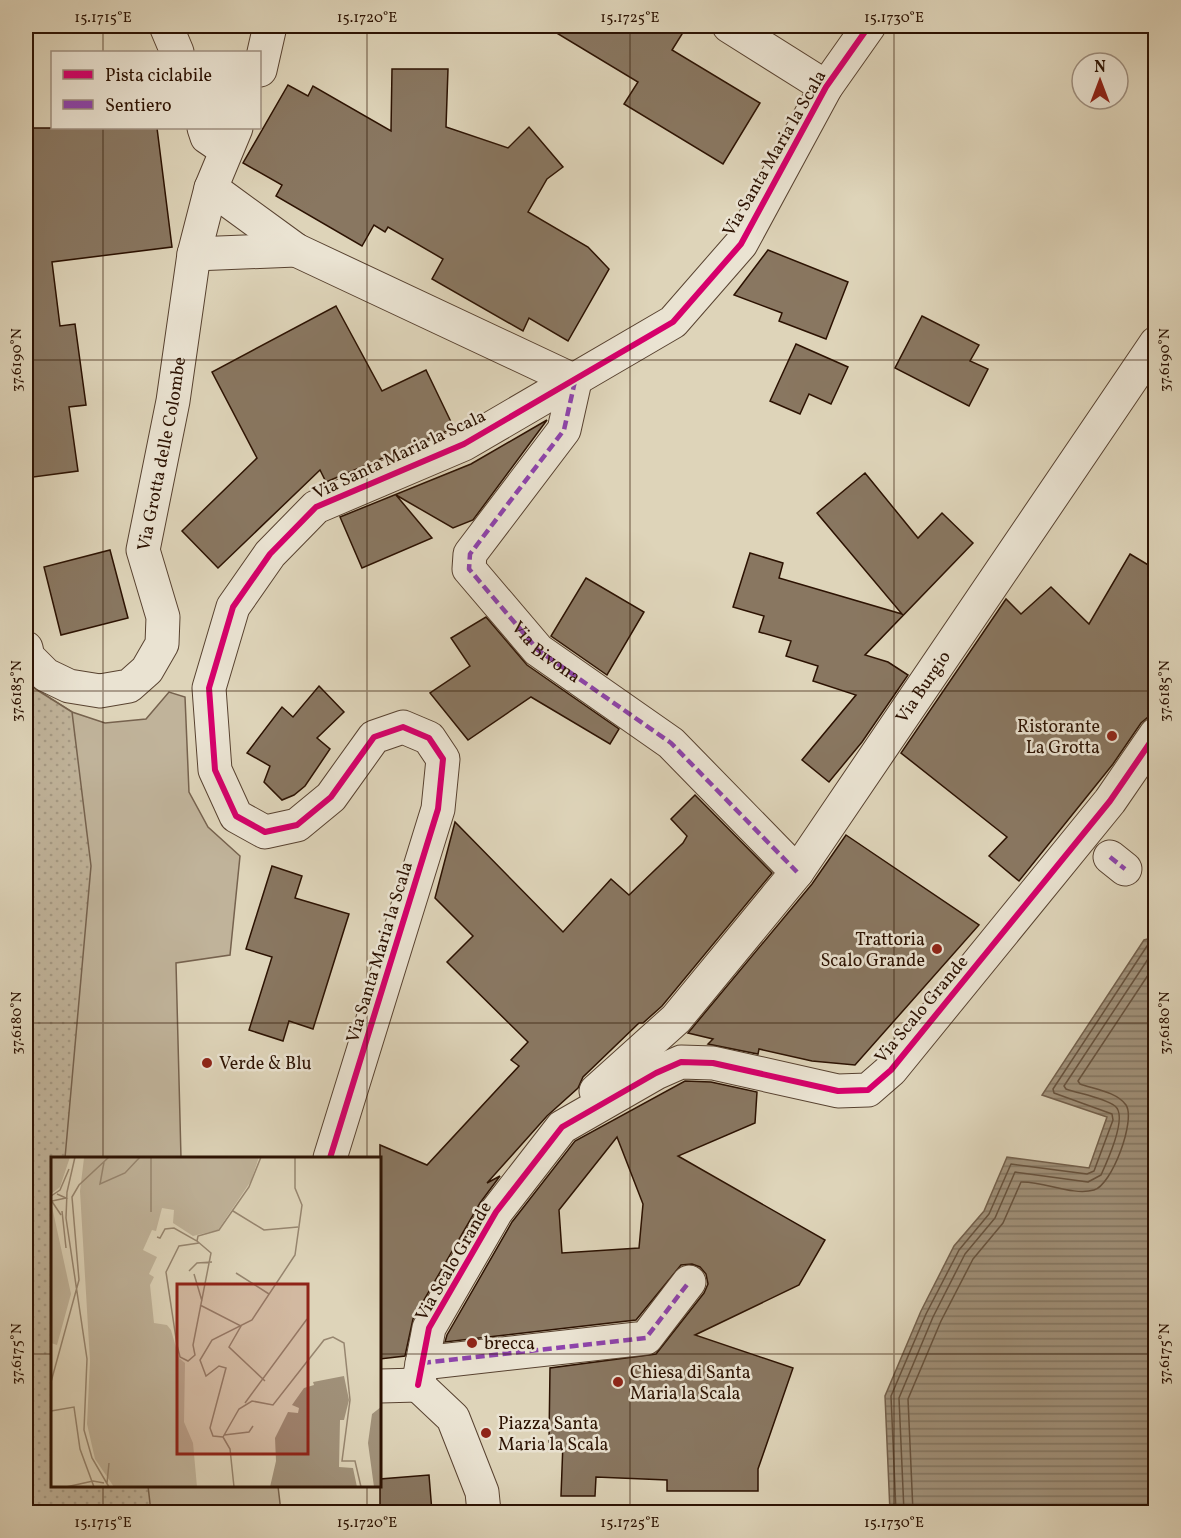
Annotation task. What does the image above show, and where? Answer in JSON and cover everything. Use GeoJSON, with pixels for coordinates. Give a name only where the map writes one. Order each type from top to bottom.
{"type":"FeatureCollection","features":[{"type":"Feature","properties":{"kind":"street"},"geometry":{"type":"LineString","coordinates":[[166,26],[177,51]]}},
{"type":"Feature","properties":{"kind":"street"},"geometry":{"type":"LineString","coordinates":[[261,66],[270,26]]}},
{"type":"Feature","properties":{"kind":"street"},"geometry":{"type":"LineString","coordinates":[[729,26],[826,87]]}},
{"type":"Feature","properties":{"kind":"street","name":"Via Santa Maria la Scala"},"geometry":{"type":"LineString","coordinates":[[330,1157],[438,809],[444,759],[429,738],[404,727],[374,736],[331,797],[297,825],[265,832],[236,816],[215,770],[209,687],[233,607],[270,554],[316,507],[464,444],[673,322],[741,244],[826,87],[869,26]]}},
{"type":"Feature","properties":{"kind":"street","name":"Via Grotta delle Colombe"},"geometry":{"type":"LineString","coordinates":[[26,648],[28,657],[46,675],[69,686],[100,692],[129,686],[147,670],[162,644],[163,617],[143,550],[173,401],[194,254],[222,135]]}},
{"type":"Feature","properties":{"kind":"street"},"geometry":{"type":"LineString","coordinates":[[211,188],[296,250],[575,381]]}},
{"type":"Feature","properties":{"kind":"street"},"geometry":{"type":"LineString","coordinates":[[194,254],[296,250]]}},
{"type":"Feature","properties":{"kind":"street","name":"Via Burgio"},"geometry":{"type":"LineString","coordinates":[[562,1127],[601,1086],[676,1019],[797,872],[1155,343]]}},
{"type":"Feature","properties":{"kind":"street","name":"Via Bivona"},"geometry":{"type":"LineString","coordinates":[[575,381],[564,430],[470,554],[469,569],[538,650],[671,742],[797,872]]}},
{"type":"Feature","properties":{"kind":"street","name":"Via Scalo Grande"},"geometry":{"type":"LineString","coordinates":[[420,1374],[429,1328],[496,1212],[562,1127],[656,1073],[681,1062],[713,1062],[838,1091],[868,1090],[891,1071],[1110,801],[1155,734]]}},
{"type":"Feature","properties":{"kind":"street"},"geometry":{"type":"LineString","coordinates":[[381,1386],[420,1374],[550,1351],[646,1338],[689,1282]]}},
{"type":"Feature","properties":{"kind":"street"},"geometry":{"type":"LineString","coordinates":[[420,1374],[453,1418],[482,1492],[484,1512]]}},
{"type":"Feature","properties":{"kind":"shaded area"},"geometry":{"type":"Polygon","coordinates":[[[26,683],[72,712],[105,723],[146,719],[169,692],[185,697],[189,792],[208,827],[240,856],[230,955],[176,963],[181,1157],[51,1157],[51,1487],[278,1487],[281,1512],[26,1512],[26,683]]]}},
{"type":"Feature","properties":{"kind":"shaded area"},"geometry":{"type":"Polygon","coordinates":[[[26,683],[72,712],[91,866],[65,1157],[51,1157],[51,1487],[148,1487],[151,1512],[26,1512],[26,683]]]}},
{"type":"Feature","properties":{"kind":"water"},"geometry":{"type":"Polygon","coordinates":[[[1155,937],[1155,1512],[890,1512],[885,1396],[921,1311],[954,1246],[984,1211],[1007,1157],[1089,1168],[1107,1117],[1042,1095],[1144,940],[1155,937]]]}},
{"type":"Feature","properties":{"kind":"building"},"geometry":{"type":"Polygon","coordinates":[[[545,26],[687,26],[672,50],[760,103],[723,164],[624,104],[638,82],[545,26]]]}},
{"type":"Feature","properties":{"kind":"building"},"geometry":{"type":"Polygon","coordinates":[[[392,69],[448,69],[446,127],[508,148],[529,127],[563,167],[547,179],[528,212],[588,247],[609,269],[568,341],[529,318],[523,331],[432,279],[443,259],[388,227],[385,232],[374,225],[362,246],[276,196],[282,185],[243,163],[288,85],[308,96],[313,86],[391,131],[392,69]]]}},
{"type":"Feature","properties":{"kind":"building"},"geometry":{"type":"Polygon","coordinates":[[[26,128],[157,129],[172,247],[52,262],[60,326],[75,324],[86,405],[69,407],[78,471],[26,478],[26,128]]]}},
{"type":"Feature","properties":{"kind":"building"},"geometry":{"type":"Polygon","coordinates":[[[768,250],[848,282],[826,339],[779,321],[782,313],[734,295],[768,250]]]}},
{"type":"Feature","properties":{"kind":"building"},"geometry":{"type":"Polygon","coordinates":[[[336,306],[382,391],[426,370],[454,428],[326,482],[320,470],[218,568],[182,531],[257,458],[212,372],[336,306]]]}},
{"type":"Feature","properties":{"kind":"building"},"geometry":{"type":"Polygon","coordinates":[[[922,316],[979,345],[970,361],[988,369],[969,406],[895,368],[922,316]]]}},
{"type":"Feature","properties":{"kind":"building"},"geometry":{"type":"Polygon","coordinates":[[[796,344],[848,367],[831,404],[809,394],[800,414],[770,401],[796,344]]]}},
{"type":"Feature","properties":{"kind":"building"},"geometry":{"type":"Polygon","coordinates":[[[547,420],[473,520],[453,528],[396,495],[432,538],[362,568],[340,517],[471,464],[547,420]]]}},
{"type":"Feature","properties":{"kind":"building"},"geometry":{"type":"Polygon","coordinates":[[[865,473],[918,538],[942,513],[973,543],[865,655],[888,662],[908,675],[862,742],[829,782],[802,760],[856,695],[813,681],[818,666],[786,656],[791,641],[759,632],[764,616],[733,607],[750,553],[783,563],[779,578],[902,614],[817,513],[865,473]]]}},
{"type":"Feature","properties":{"kind":"building"},"geometry":{"type":"Polygon","coordinates":[[[110,550],[128,618],[61,635],[44,567],[110,550]]]}},
{"type":"Feature","properties":{"kind":"building"},"geometry":{"type":"Polygon","coordinates":[[[1130,554],[1155,569],[1155,711],[1141,723],[1113,764],[1019,881],[989,856],[1007,837],[901,753],[1006,599],[1021,614],[1051,587],[1089,624],[1130,554]]]}},
{"type":"Feature","properties":{"kind":"building"},"geometry":{"type":"Polygon","coordinates":[[[586,578],[644,612],[607,675],[551,636],[586,578]]]}},
{"type":"Feature","properties":{"kind":"building"},"geometry":{"type":"Polygon","coordinates":[[[486,617],[527,665],[619,729],[610,744],[531,697],[468,740],[430,693],[470,666],[451,638],[486,617]]]}},
{"type":"Feature","properties":{"kind":"building"},"geometry":{"type":"Polygon","coordinates":[[[319,686],[344,712],[317,738],[330,749],[305,786],[294,795],[282,800],[264,782],[270,766],[247,753],[282,707],[293,717],[319,686]]]}},
{"type":"Feature","properties":{"kind":"building"},"geometry":{"type":"Polygon","coordinates":[[[695,795],[772,873],[662,1006],[643,1023],[639,1023],[583,1077],[578,1088],[547,1116],[487,1183],[500,1176],[480,1203],[413,1319],[405,1356],[381,1359],[380,1145],[427,1165],[519,1066],[511,1060],[528,1042],[447,962],[473,936],[435,898],[455,822],[563,932],[611,879],[629,895],[683,843],[687,836],[671,819],[695,795]]]}},
{"type":"Feature","properties":{"kind":"building"},"geometry":{"type":"Polygon","coordinates":[[[846,835],[979,925],[855,1065],[812,1061],[759,1049],[758,1054],[708,1044],[713,1039],[688,1033],[812,884],[846,835]]]}},
{"type":"Feature","properties":{"kind":"building"},"geometry":{"type":"Polygon","coordinates":[[[272,866],[302,876],[295,898],[349,914],[313,1029],[289,1021],[283,1041],[249,1030],[272,957],[246,949],[272,866]]]}},
{"type":"Feature","properties":{"kind":"building"},"geometry":{"type":"Polygon","coordinates":[[[685,1081],[711,1082],[757,1092],[755,1123],[678,1156],[825,1240],[799,1285],[695,1335],[793,1368],[758,1469],[758,1491],[667,1491],[667,1480],[596,1477],[595,1496],[561,1496],[563,1442],[549,1442],[550,1368],[656,1354],[704,1293],[708,1284],[706,1274],[700,1267],[692,1264],[681,1265],[636,1320],[445,1342],[512,1222],[575,1141],[685,1081]],[[617,1137],[559,1210],[562,1253],[639,1248],[643,1204],[617,1137]]]}},
{"type":"Feature","properties":{"kind":"building"},"geometry":{"type":"Polygon","coordinates":[[[429,1475],[432,1512],[380,1512],[381,1479],[429,1475]]]}},
{"type":"Feature","properties":{"kind":"marked path"},"geometry":{"type":"LineString","coordinates":[[575,381],[564,430],[470,554],[469,569],[538,650],[671,743],[797,872]]}},
{"type":"Feature","properties":{"kind":"marked path"},"geometry":{"type":"LineString","coordinates":[[1110,857],[1125,869]]}},
{"type":"Feature","properties":{"kind":"marked path"},"geometry":{"type":"LineString","coordinates":[[422,1363],[646,1338],[689,1282]]}},
{"type":"Feature","properties":{"kind":"cycle path"},"geometry":{"type":"LineString","coordinates":[[330,1157],[438,809],[443,759],[429,738],[403,727],[374,737],[331,797],[297,825],[265,832],[236,816],[215,770],[209,688],[233,607],[270,554],[316,507],[464,444],[673,322],[741,244],[826,87],[869,26]]}},
{"type":"Feature","properties":{"kind":"cycle path"},"geometry":{"type":"LineString","coordinates":[[418,1385],[429,1328],[496,1212],[562,1127],[656,1073],[681,1062],[713,1063],[838,1091],[868,1090],[891,1070],[1110,801],[1156,734]]}},
{"type":"Feature","properties":{"kind":"place","name":"Ristorante La Grotta"},"geometry":{"type":"Point","coordinates":[1112,736]}},
{"type":"Feature","properties":{"kind":"place","name":"Trattoria Scalo Grande"},"geometry":{"type":"Point","coordinates":[937,949]}},
{"type":"Feature","properties":{"kind":"place","name":"Verde & Blu"},"geometry":{"type":"Point","coordinates":[207,1063]}},
{"type":"Feature","properties":{"kind":"place","name":"brecca"},"geometry":{"type":"Point","coordinates":[472,1343]}},
{"type":"Feature","properties":{"kind":"place","name":"Chiesa di Santa Maria la Scala"},"geometry":{"type":"Point","coordinates":[618,1382]}},
{"type":"Feature","properties":{"kind":"place","name":"Piazza Santa Maria la Scala"},"geometry":{"type":"Point","coordinates":[486,1433]}}]}
